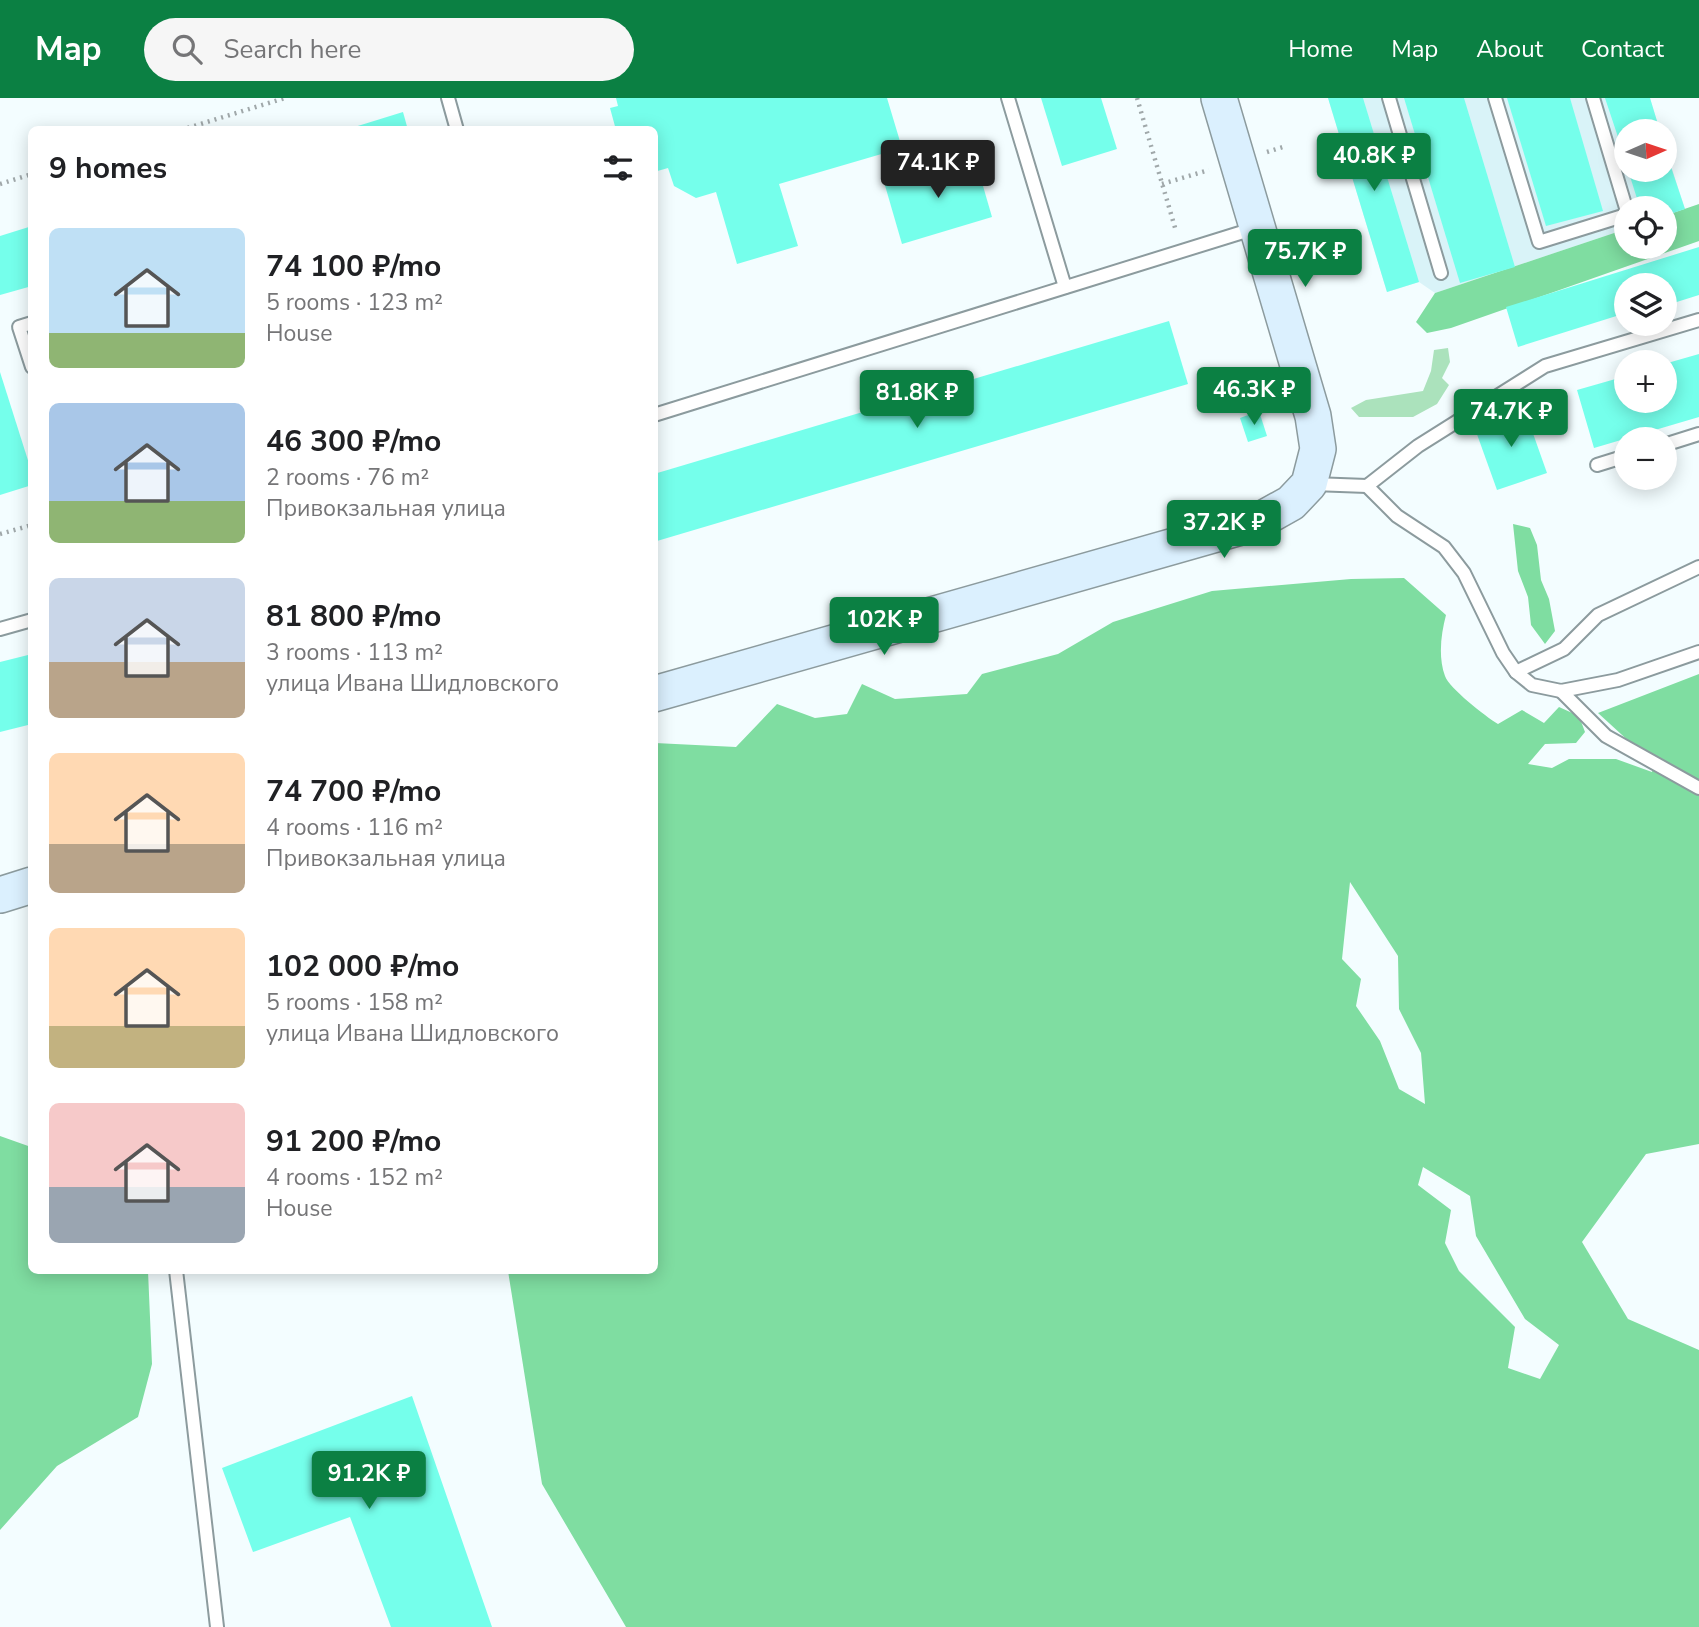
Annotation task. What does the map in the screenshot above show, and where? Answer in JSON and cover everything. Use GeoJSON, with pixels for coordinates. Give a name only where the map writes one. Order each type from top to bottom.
{"type":"FeatureCollection","features":[{"type":"Feature","properties":{"kind":"street"},"geometry":{"type":"LineString","coordinates":[[658,693],[1255,523],[1291,503],[1309,484],[1318,449],[1313,416],[1219,98]]}},
{"type":"Feature","properties":{"kind":"street"},"geometry":{"type":"LineString","coordinates":[[0,895],[28,886]]}},
{"type":"Feature","properties":{"kind":"lane"},"geometry":{"type":"LineString","coordinates":[[448,98],[456,126]]}},
{"type":"Feature","properties":{"kind":"lane"},"geometry":{"type":"LineString","coordinates":[[1009,98],[1065,287]]}},
{"type":"Feature","properties":{"kind":"lane"},"geometry":{"type":"LineString","coordinates":[[1389,98],[1441,273]]}},
{"type":"Feature","properties":{"kind":"lane"},"geometry":{"type":"LineString","coordinates":[[1494,98],[1539,242],[1614,219]]}},
{"type":"Feature","properties":{"kind":"lane"},"geometry":{"type":"LineString","coordinates":[[1593,98],[1622,196]]}},
{"type":"Feature","properties":{"kind":"lane"},"geometry":{"type":"LineString","coordinates":[[658,414],[1258,227]]}},
{"type":"Feature","properties":{"kind":"lane"},"geometry":{"type":"LineString","coordinates":[[1309,484],[1367,486],[1418,446],[1545,366],[1699,320]]}},
{"type":"Feature","properties":{"kind":"lane"},"geometry":{"type":"LineString","coordinates":[[28,324],[19,327],[28,355]]}},
{"type":"Feature","properties":{"kind":"lane"},"geometry":{"type":"LineString","coordinates":[[1677,441],[1699,434]]}},
{"type":"Feature","properties":{"kind":"lane"},"geometry":{"type":"LineString","coordinates":[[1597,465],[1614,460]]}},
{"type":"Feature","properties":{"kind":"lane"},"geometry":{"type":"LineString","coordinates":[[1367,486],[1397,516],[1444,547],[1464,573],[1503,653],[1516,672],[1532,685],[1560,691],[1618,680],[1699,652]]}},
{"type":"Feature","properties":{"kind":"lane"},"geometry":{"type":"LineString","coordinates":[[1516,672],[1564,649],[1598,614],[1699,567]]}},
{"type":"Feature","properties":{"kind":"lane"},"geometry":{"type":"LineString","coordinates":[[0,629],[28,621]]}},
{"type":"Feature","properties":{"kind":"lane"},"geometry":{"type":"LineString","coordinates":[[1560,691],[1606,736],[1699,788]]}},
{"type":"Feature","properties":{"kind":"lane"},"geometry":{"type":"LineString","coordinates":[[176,1274],[217,1627]]}},
{"type":"Feature","properties":{"kind":"path"},"geometry":{"type":"LineString","coordinates":[[194,126],[285,98]]}},
{"type":"Feature","properties":{"kind":"path"},"geometry":{"type":"LineString","coordinates":[[1137,98],[1182,251]]}},
{"type":"Feature","properties":{"kind":"path"},"geometry":{"type":"LineString","coordinates":[[0,184],[28,175]]}},
{"type":"Feature","properties":{"kind":"path"},"geometry":{"type":"LineString","coordinates":[[0,534],[28,526]]}},
{"type":"Feature","properties":{"kind":"shaded area"},"geometry":{"type":"Polygon","coordinates":[[[1328,98],[1650,98],[1656,119],[1614,119],[1614,182],[1676,182],[1685,209],[1677,209],[1677,196],[1614,196],[1614,233],[1435,293],[1419,282],[1387,292],[1328,98]]]}},
{"type":"Feature","properties":{"kind":"green space"},"geometry":{"type":"Polygon","coordinates":[[[1699,204],[1699,241],[1677,249],[1677,212],[1699,204]]]}},
{"type":"Feature","properties":{"kind":"green space"},"geometry":{"type":"Polygon","coordinates":[[[1614,233],[1614,259],[1648,259],[1451,328],[1427,333],[1416,322],[1435,293],[1614,233]]]}},
{"type":"Feature","properties":{"kind":"green space"},"geometry":{"type":"Polygon","coordinates":[[[1448,348],[1450,362],[1442,378],[1449,385],[1437,404],[1413,417],[1359,417],[1351,408],[1366,400],[1423,391],[1431,371],[1434,350],[1448,348]]]}},
{"type":"Feature","properties":{"kind":"green space"},"geometry":{"type":"Polygon","coordinates":[[[1513,524],[1530,528],[1537,545],[1541,580],[1549,599],[1555,631],[1545,644],[1531,625],[1528,597],[1518,571],[1513,524]]]}},
{"type":"Feature","properties":{"kind":"green space"},"geometry":{"type":"Polygon","coordinates":[[[1404,578],[1446,615],[1441,646],[1445,676],[1460,694],[1477,708],[1498,724],[1522,710],[1544,723],[1559,707],[1579,716],[1585,732],[1576,743],[1545,744],[1528,764],[1552,768],[1569,759],[1616,759],[1652,772],[1655,757],[1633,745],[1598,713],[1699,674],[1699,1144],[1646,1154],[1582,1242],[1628,1319],[1699,1350],[1699,1627],[626,1627],[542,1484],[508,1274],[658,1274],[658,743],[736,747],[777,704],[815,718],[847,714],[862,684],[895,699],[967,694],[982,674],[1058,654],[1113,622],[1212,591],[1351,579],[1404,578]],[[1350,882],[1342,959],[1361,979],[1356,1006],[1380,1041],[1399,1089],[1425,1104],[1421,1053],[1399,1009],[1398,956],[1350,882]],[[1423,1167],[1418,1185],[1451,1210],[1445,1243],[1459,1271],[1515,1327],[1508,1368],[1540,1379],[1559,1345],[1525,1319],[1476,1236],[1470,1196],[1423,1167]]]}},
{"type":"Feature","properties":{"kind":"green space"},"geometry":{"type":"Polygon","coordinates":[[[0,1136],[28,1146],[28,1274],[148,1274],[152,1364],[138,1417],[57,1466],[0,1530],[0,1136]]]}},
{"type":"Feature","properties":{"kind":"building"},"geometry":{"type":"Polygon","coordinates":[[[616,98],[887,98],[902,148],[779,184],[798,246],[737,264],[716,192],[696,198],[674,186],[668,168],[658,171],[658,126],[615,126],[610,108],[618,106],[616,98]]]}},
{"type":"Feature","properties":{"kind":"building"},"geometry":{"type":"Polygon","coordinates":[[[1041,98],[1101,98],[1117,149],[1062,166],[1041,98]]]}},
{"type":"Feature","properties":{"kind":"building"},"geometry":{"type":"Polygon","coordinates":[[[1328,98],[1363,98],[1419,282],[1387,292],[1328,98]]]}},
{"type":"Feature","properties":{"kind":"building"},"geometry":{"type":"Polygon","coordinates":[[[1404,98],[1464,98],[1515,267],[1460,283],[1404,98]]]}},
{"type":"Feature","properties":{"kind":"building"},"geometry":{"type":"Polygon","coordinates":[[[1507,98],[1570,98],[1603,211],[1546,226],[1507,98]]]}},
{"type":"Feature","properties":{"kind":"building"},"geometry":{"type":"Polygon","coordinates":[[[1605,98],[1650,98],[1656,119],[1614,119],[1614,125],[1605,98]]]}},
{"type":"Feature","properties":{"kind":"building"},"geometry":{"type":"Polygon","coordinates":[[[403,112],[407,126],[358,126],[403,112]]]}},
{"type":"Feature","properties":{"kind":"building"},"geometry":{"type":"Polygon","coordinates":[[[974,155],[992,217],[902,244],[884,182],[974,155]]]}},
{"type":"Feature","properties":{"kind":"building"},"geometry":{"type":"Polygon","coordinates":[[[1632,182],[1676,182],[1685,209],[1677,212],[1677,196],[1636,196],[1632,182]]]}},
{"type":"Feature","properties":{"kind":"building"},"geometry":{"type":"Polygon","coordinates":[[[28,227],[28,287],[0,295],[0,236],[28,227]]]}},
{"type":"Feature","properties":{"kind":"building"},"geometry":{"type":"Polygon","coordinates":[[[1699,247],[1699,295],[1677,302],[1677,273],[1615,273],[1660,259],[1677,259],[1677,254],[1699,247]]]}},
{"type":"Feature","properties":{"kind":"building"},"geometry":{"type":"Polygon","coordinates":[[[1614,273],[1614,317],[1518,347],[1506,307],[1614,273]]]}},
{"type":"Feature","properties":{"kind":"building"},"geometry":{"type":"Polygon","coordinates":[[[1169,321],[1188,384],[658,541],[658,473],[1169,321]]]}},
{"type":"Feature","properties":{"kind":"building"},"geometry":{"type":"Polygon","coordinates":[[[1699,354],[1699,417],[1665,427],[1614,427],[1614,442],[1594,448],[1577,390],[1614,379],[1614,413],[1677,413],[1677,360],[1699,354]]]}},
{"type":"Feature","properties":{"kind":"building"},"geometry":{"type":"Polygon","coordinates":[[[0,372],[28,460],[28,486],[0,495],[0,372]]]}},
{"type":"Feature","properties":{"kind":"building"},"geometry":{"type":"Polygon","coordinates":[[[1524,408],[1547,473],[1497,490],[1474,426],[1524,408]]]}},
{"type":"Feature","properties":{"kind":"building"},"geometry":{"type":"Polygon","coordinates":[[[1259,411],[1267,436],[1248,442],[1240,418],[1259,411]]]}},
{"type":"Feature","properties":{"kind":"building"},"geometry":{"type":"Polygon","coordinates":[[[28,655],[28,725],[0,732],[0,662],[28,655]]]}},
{"type":"Feature","properties":{"kind":"building"},"geometry":{"type":"Polygon","coordinates":[[[412,1396],[492,1627],[391,1627],[350,1517],[253,1552],[222,1468],[412,1396]]]}}]}
